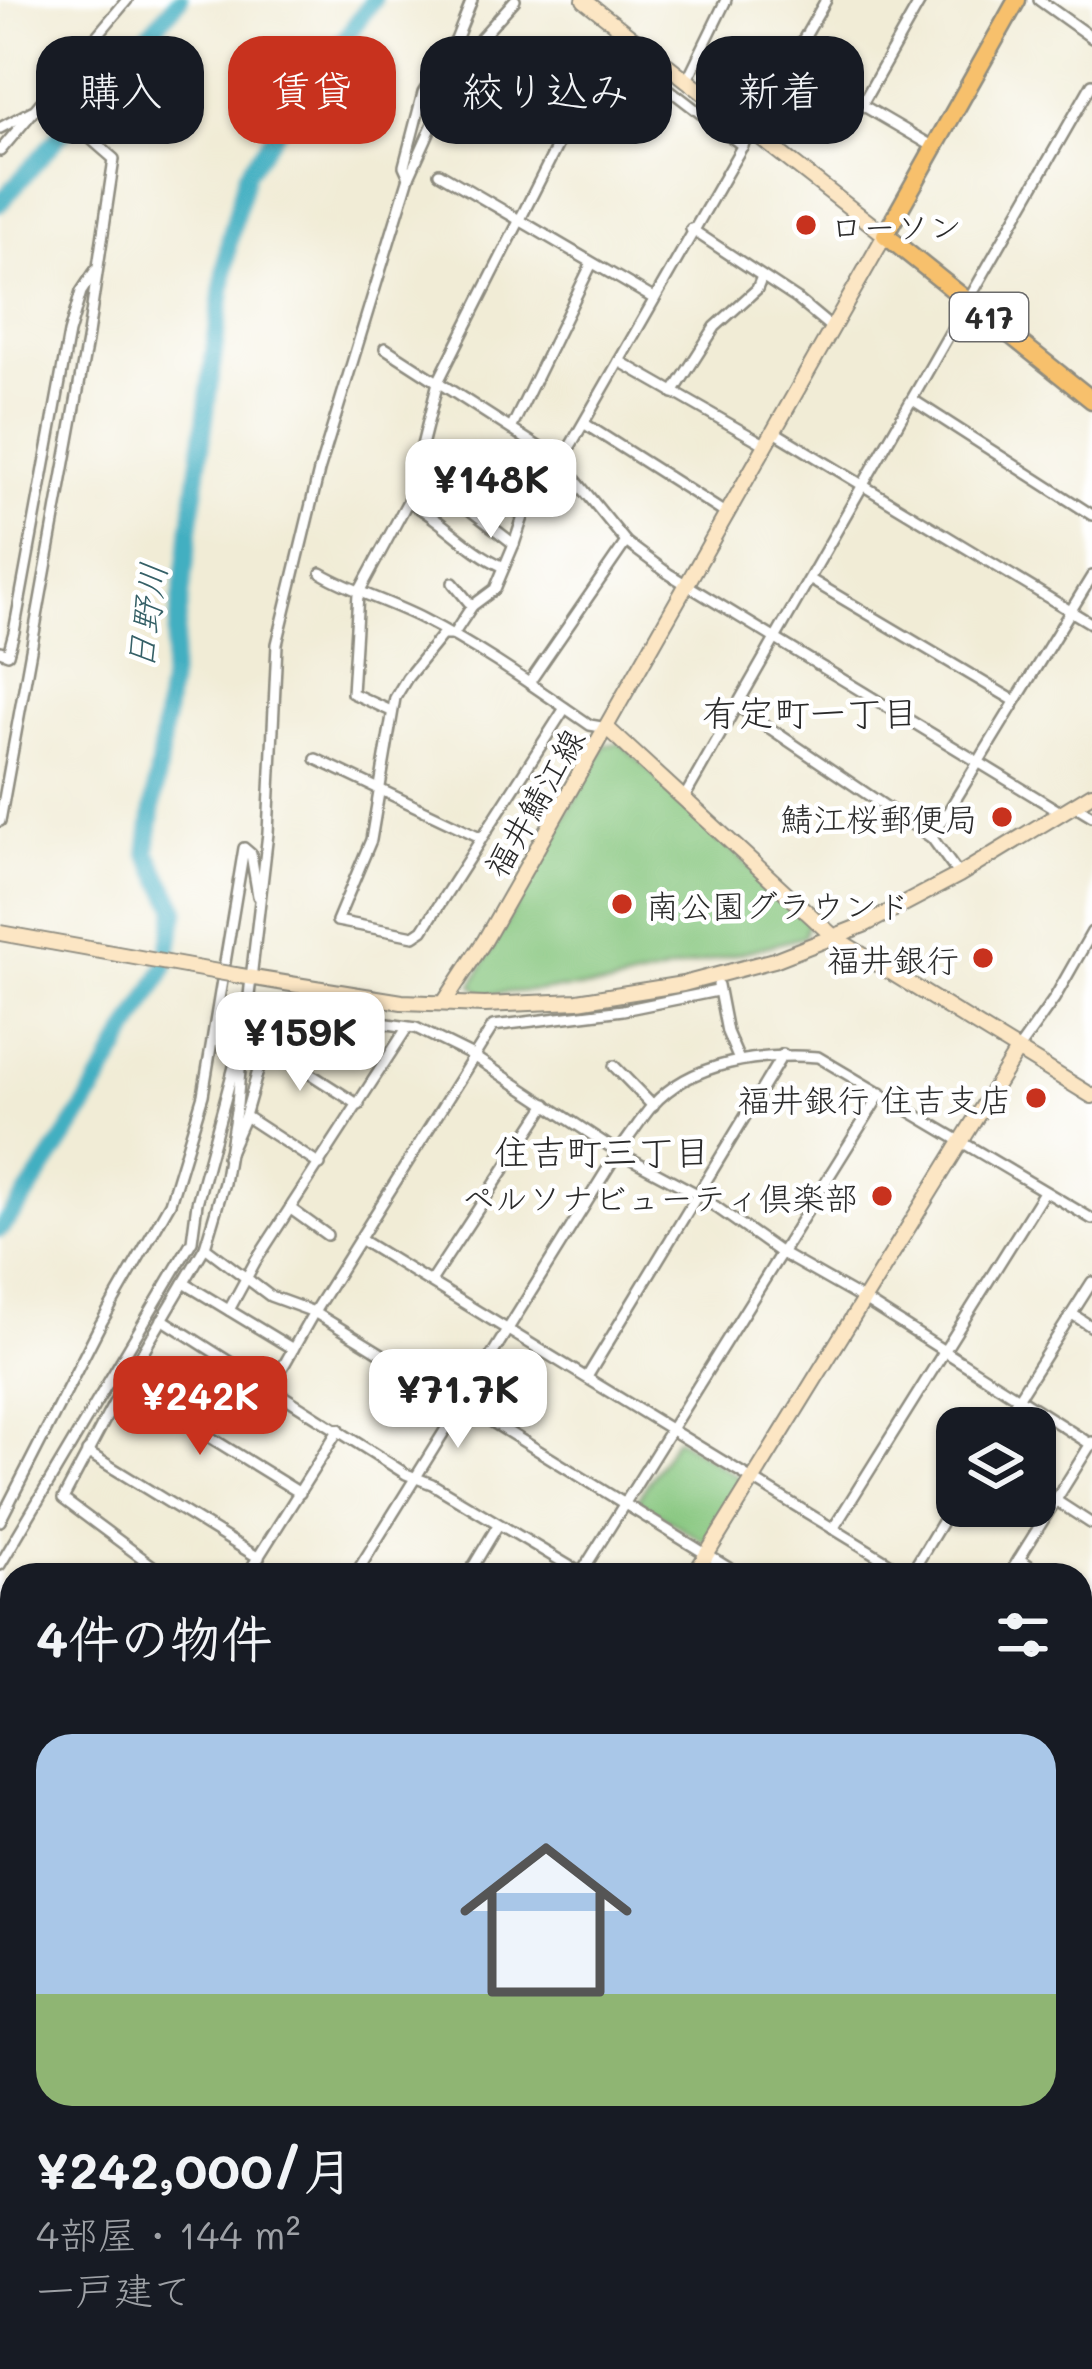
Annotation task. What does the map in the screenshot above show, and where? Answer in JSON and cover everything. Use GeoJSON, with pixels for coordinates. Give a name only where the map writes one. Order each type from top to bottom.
{"type":"FeatureCollection","features":[{"type":"Feature","properties":{"kind":"highway"},"geometry":{"type":"LineString","coordinates":[[885,235],[1017,0]]}},
{"type":"Feature","properties":{"kind":"highway","name":"417"},"geometry":{"type":"LineString","coordinates":[[885,235],[1092,400]]}},
{"type":"Feature","properties":{"kind":"street"},"geometry":{"type":"LineString","coordinates":[[97,36],[127,0]]}},
{"type":"Feature","properties":{"kind":"street"},"geometry":{"type":"LineString","coordinates":[[409,177],[404,166],[423,93],[456,40],[472,0]]}},
{"type":"Feature","properties":{"kind":"street"},"geometry":{"type":"LineString","coordinates":[[1,1563],[192,1241],[197,1203],[243,1047],[260,908],[278,644],[345,376],[409,177],[452,81],[515,0]]}},
{"type":"Feature","properties":{"kind":"street"},"geometry":{"type":"LineString","coordinates":[[584,0],[696,86]]}},
{"type":"Feature","properties":{"kind":"street"},"geometry":{"type":"LineString","coordinates":[[688,80],[726,0]]}},
{"type":"Feature","properties":{"kind":"street"},"geometry":{"type":"LineString","coordinates":[[805,36],[826,0]]}},
{"type":"Feature","properties":{"kind":"street"},"geometry":{"type":"LineString","coordinates":[[864,100],[921,0]]}},
{"type":"Feature","properties":{"kind":"street"},"geometry":{"type":"LineString","coordinates":[[1039,0],[1092,38]]}},
{"type":"Feature","properties":{"kind":"street"},"geometry":{"type":"LineString","coordinates":[[391,711],[352,693],[358,594],[408,501],[438,382],[609,44],[742,146],[560,464]]}},
{"type":"Feature","properties":{"kind":"street"},"geometry":{"type":"LineString","coordinates":[[684,798],[1092,84]]}},
{"type":"Feature","properties":{"kind":"street"},"geometry":{"type":"LineString","coordinates":[[864,105],[934,147]]}},
{"type":"Feature","properties":{"kind":"street"},"geometry":{"type":"LineString","coordinates":[[0,128],[36,110]]}},
{"type":"Feature","properties":{"kind":"street"},"geometry":{"type":"LineString","coordinates":[[0,151],[36,110]]}},
{"type":"Feature","properties":{"kind":"street"},"geometry":{"type":"LineString","coordinates":[[0,821],[114,159],[96,144]]}},
{"type":"Feature","properties":{"kind":"street"},"geometry":{"type":"LineString","coordinates":[[770,144],[885,235]]}},
{"type":"Feature","properties":{"kind":"street"},"geometry":{"type":"LineString","coordinates":[[439,173],[653,298]]}},
{"type":"Feature","properties":{"kind":"street"},"geometry":{"type":"LineString","coordinates":[[692,230],[797,299],[833,329]]}},
{"type":"Feature","properties":{"kind":"street","name":"福井鯖江線"},"geometry":{"type":"LineString","coordinates":[[445,1001],[607,728],[885,235]]}},
{"type":"Feature","properties":{"kind":"street"},"geometry":{"type":"LineString","coordinates":[[512,427],[592,262]]}},
{"type":"Feature","properties":{"kind":"street"},"geometry":{"type":"LineString","coordinates":[[0,651],[8,654],[14,632],[69,333],[81,292],[97,267]]}},
{"type":"Feature","properties":{"kind":"street"},"geometry":{"type":"LineString","coordinates":[[673,393],[715,327],[757,289],[761,279]]}},
{"type":"Feature","properties":{"kind":"street"},"geometry":{"type":"LineString","coordinates":[[385,348],[545,451],[626,542],[688,586],[978,762],[1068,809],[1092,816]]}},
{"type":"Feature","properties":{"kind":"street"},"geometry":{"type":"LineString","coordinates":[[619,361],[673,393],[865,484],[1092,624]]}},
{"type":"Feature","properties":{"kind":"street"},"geometry":{"type":"LineString","coordinates":[[914,400],[1092,514]]}},
{"type":"Feature","properties":{"kind":"street"},"geometry":{"type":"LineString","coordinates":[[585,424],[728,514]]}},
{"type":"Feature","properties":{"kind":"street"},"geometry":{"type":"LineString","coordinates":[[453,635],[472,606],[495,589],[545,451]]}},
{"type":"Feature","properties":{"kind":"street"},"geometry":{"type":"LineString","coordinates":[[501,471],[529,494]]}},
{"type":"Feature","properties":{"kind":"street"},"geometry":{"type":"LineString","coordinates":[[468,492],[476,487],[491,489],[524,517]]}},
{"type":"Feature","properties":{"kind":"street"},"geometry":{"type":"LineString","coordinates":[[408,501],[440,518],[469,548],[504,567]]}},
{"type":"Feature","properties":{"kind":"street"},"geometry":{"type":"LineString","coordinates":[[463,504],[514,544]]}},
{"type":"Feature","properties":{"kind":"street"},"geometry":{"type":"LineString","coordinates":[[529,683],[626,542]]}},
{"type":"Feature","properties":{"kind":"street"},"geometry":{"type":"LineString","coordinates":[[320,573],[358,594],[418,616],[590,725],[607,728],[835,938],[1092,1096]]}},
{"type":"Feature","properties":{"kind":"street"},"geometry":{"type":"LineString","coordinates":[[932,838],[1092,576]]}},
{"type":"Feature","properties":{"kind":"street"},"geometry":{"type":"LineString","coordinates":[[811,580],[1015,701]]}},
{"type":"Feature","properties":{"kind":"street"},"geometry":{"type":"LineString","coordinates":[[453,583],[472,606]]}},
{"type":"Feature","properties":{"kind":"street"},"geometry":{"type":"LineString","coordinates":[[453,635],[442,635],[407,677],[391,711],[365,860],[337,922],[414,936],[423,930],[565,708]]}},
{"type":"Feature","properties":{"kind":"street"},"geometry":{"type":"LineString","coordinates":[[737,706],[932,838],[959,874]]}},
{"type":"Feature","properties":{"kind":"street"},"geometry":{"type":"LineString","coordinates":[[316,759],[480,837]]}},
{"type":"Feature","properties":{"kind":"street"},"geometry":{"type":"LineString","coordinates":[[0,933],[402,1002],[578,1001],[720,974],[835,938],[959,874],[1092,794]]}},
{"type":"Feature","properties":{"kind":"street"},"geometry":{"type":"LineString","coordinates":[[0,1520],[100,1325],[170,1203],[203,1095],[244,848],[250,854],[260,908]]}},
{"type":"Feature","properties":{"kind":"street"},"geometry":{"type":"LineString","coordinates":[[701,1563],[1092,932]]}},
{"type":"Feature","properties":{"kind":"street"},"geometry":{"type":"LineString","coordinates":[[720,974],[717,991],[740,1060]]}},
{"type":"Feature","properties":{"kind":"street"},"geometry":{"type":"LineString","coordinates":[[272,1386],[493,1026],[623,1010],[717,991]]}},
{"type":"Feature","properties":{"kind":"street"},"geometry":{"type":"LineString","coordinates":[[227,1156],[245,1116],[276,1008],[416,1028],[473,1056],[618,1152],[699,1195],[781,1253],[1091,1443],[1056,1498]]}},
{"type":"Feature","properties":{"kind":"street"},"geometry":{"type":"LineString","coordinates":[[229,1310],[407,1028]]}},
{"type":"Feature","properties":{"kind":"street"},"geometry":{"type":"LineString","coordinates":[[265,1045],[358,1105]]}},
{"type":"Feature","properties":{"kind":"street"},"geometry":{"type":"LineString","coordinates":[[587,1376],[783,1054]]}},
{"type":"Feature","properties":{"kind":"street"},"geometry":{"type":"LineString","coordinates":[[363,1563],[618,1152],[652,1106],[675,1086],[740,1060],[783,1054],[818,1057],[1092,1219]]}},
{"type":"Feature","properties":{"kind":"street"},"geometry":{"type":"LineString","coordinates":[[149,1563],[63,1499],[205,1247],[237,1105],[239,1071],[235,1063]]}},
{"type":"Feature","properties":{"kind":"street"},"geometry":{"type":"LineString","coordinates":[[614,1066],[652,1106]]}},
{"type":"Feature","properties":{"kind":"street"},"geometry":{"type":"LineString","coordinates":[[587,1563],[881,1093]]}},
{"type":"Feature","properties":{"kind":"street"},"geometry":{"type":"LineString","coordinates":[[431,1281],[548,1104]]}},
{"type":"Feature","properties":{"kind":"street"},"geometry":{"type":"LineString","coordinates":[[245,1116],[320,1165]]}},
{"type":"Feature","properties":{"kind":"street"},"geometry":{"type":"LineString","coordinates":[[833,1529],[1044,1192]]}},
{"type":"Feature","properties":{"kind":"street"},"geometry":{"type":"LineString","coordinates":[[291,1209],[327,1235]]}},
{"type":"Feature","properties":{"kind":"street"},"geometry":{"type":"LineString","coordinates":[[361,1240],[889,1563]]}},
{"type":"Feature","properties":{"kind":"street"},"geometry":{"type":"LineString","coordinates":[[205,1247],[270,1296],[314,1312],[721,1563]]}},
{"type":"Feature","properties":{"kind":"street"},"geometry":{"type":"LineString","coordinates":[[1012,1407],[1092,1282]]}},
{"type":"Feature","properties":{"kind":"street"},"geometry":{"type":"LineString","coordinates":[[184,1283],[293,1349]]}},
{"type":"Feature","properties":{"kind":"street"},"geometry":{"type":"LineString","coordinates":[[1072,1314],[1092,1327]]}},
{"type":"Feature","properties":{"kind":"street"},"geometry":{"type":"LineString","coordinates":[[162,1318],[406,1474],[562,1563]]}},
{"type":"Feature","properties":{"kind":"street"},"geometry":{"type":"LineString","coordinates":[[124,1384],[300,1493]]}},
{"type":"Feature","properties":{"kind":"street"},"geometry":{"type":"LineString","coordinates":[[255,1563],[339,1429]]}},
{"type":"Feature","properties":{"kind":"street"},"geometry":{"type":"LineString","coordinates":[[86,1451],[259,1558]]}},
{"type":"Feature","properties":{"kind":"street"},"geometry":{"type":"LineString","coordinates":[[1056,1501],[1092,1524]]}},
{"type":"Feature","properties":{"kind":"street"},"geometry":{"type":"LineString","coordinates":[[476,1563],[498,1525]]}},
{"type":"Feature","properties":{"kind":"street"},"geometry":{"type":"LineString","coordinates":[[916,1563],[939,1527]]}},
{"type":"Feature","properties":{"kind":"street"},"geometry":{"type":"LineString","coordinates":[[1016,1563],[1039,1527]]}},
{"type":"Feature","properties":{"kind":"street"},"geometry":{"type":"LineString","coordinates":[[1019,1559],[1025,1563]]}},
{"type":"Feature","properties":{"kind":"green space","name":"南公園グラウンド"},"geometry":{"type":"Polygon","coordinates":[[[621,743],[808,922],[804,937],[609,986],[483,994],[472,985],[605,745],[621,743]]]}},
{"type":"Feature","properties":{"kind":"green space"},"geometry":{"type":"Polygon","coordinates":[[[676,1438],[744,1480],[706,1543],[637,1500],[676,1438]]]}},
{"type":"Feature","properties":{"kind":"waterway"},"geometry":{"type":"LineString","coordinates":[[0,203],[179,0]]}},
{"type":"Feature","properties":{"kind":"waterway","name":"日野川"},"geometry":{"type":"LineString","coordinates":[[0,1229],[85,1107],[165,968],[177,909],[147,852],[229,241],[247,172],[373,0]]}},
{"type":"Feature","properties":{"kind":"place","name":"ローソン"},"geometry":{"type":"Point","coordinates":[806,225]}},
{"type":"Feature","properties":{"kind":"place","name":"鯖江桜郵便局"},"geometry":{"type":"Point","coordinates":[1002,817]}},
{"type":"Feature","properties":{"kind":"place","name":"南公園グラウンド"},"geometry":{"type":"Point","coordinates":[622,904]}},
{"type":"Feature","properties":{"kind":"place","name":"福井銀行"},"geometry":{"type":"Point","coordinates":[983,958]}},
{"type":"Feature","properties":{"kind":"place","name":"福井銀行 住吉支店"},"geometry":{"type":"Point","coordinates":[1036,1098]}},
{"type":"Feature","properties":{"kind":"place","name":"ペルソナビューティ倶楽部"},"geometry":{"type":"Point","coordinates":[882,1196]}},
{"type":"Feature","properties":{"kind":"district","name":"有定町一丁目"},"geometry":{"type":"Point","coordinates":[810,711]}},
{"type":"Feature","properties":{"kind":"district","name":"住吉町三丁目"},"geometry":{"type":"Point","coordinates":[602,1150]}}]}
